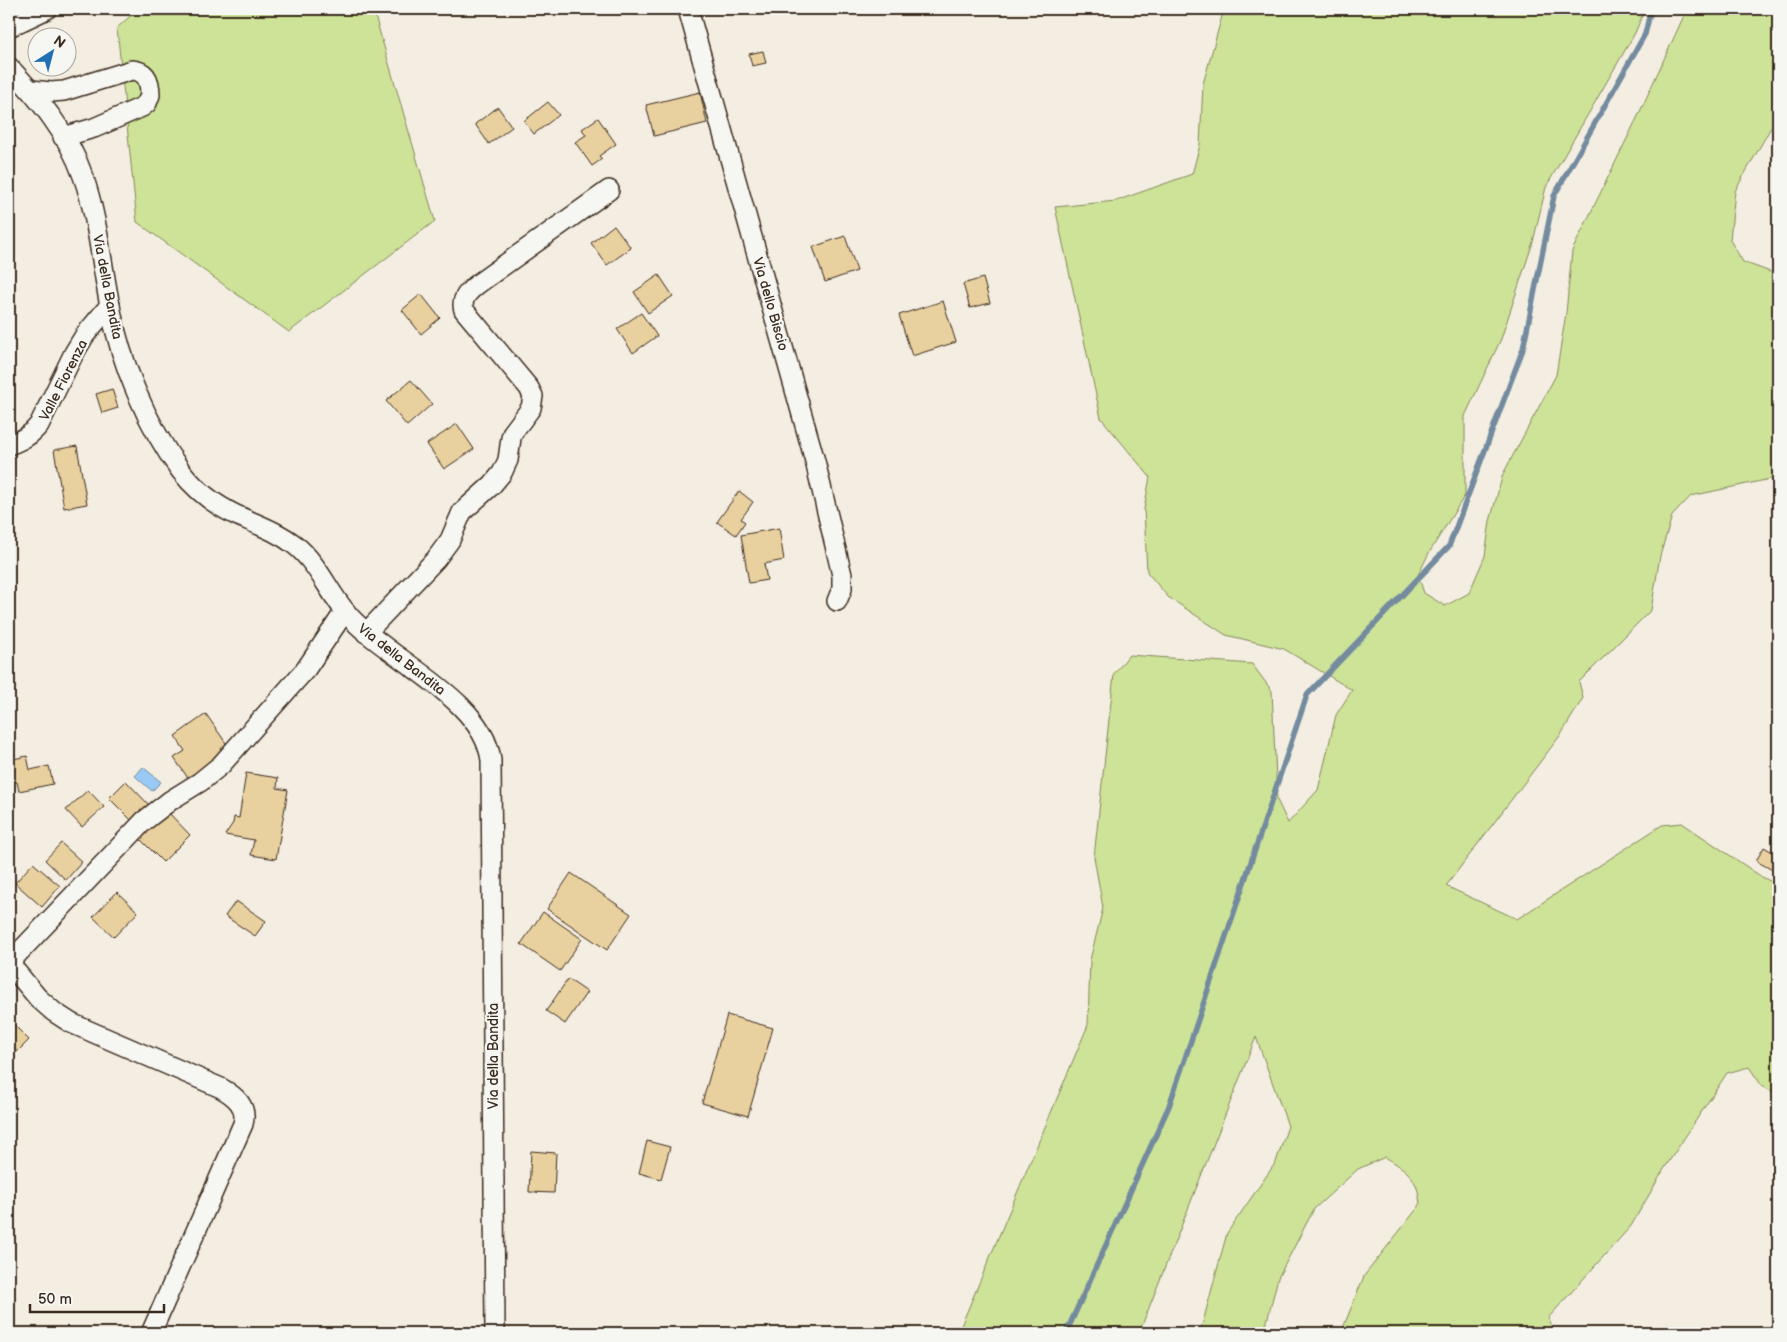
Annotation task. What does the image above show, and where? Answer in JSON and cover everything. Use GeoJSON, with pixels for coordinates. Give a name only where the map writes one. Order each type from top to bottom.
{"type":"FeatureCollection","features":[{"type":"Feature","properties":{"kind":"street"},"geometry":{"type":"LineString","coordinates":[[9,27],[47,9]]}},
{"type":"Feature","properties":{"kind":"street","name":"Via dello Biscio"},"geometry":{"type":"LineString","coordinates":[[688,9],[820,478],[842,575],[842,588],[837,601]]}},
{"type":"Feature","properties":{"kind":"street","name":"Via della Bandita"},"geometry":{"type":"LineString","coordinates":[[9,67],[49,113],[79,165],[88,191],[120,349],[136,390],[157,433],[180,470],[214,502],[234,514],[268,528],[294,544],[304,554],[345,611],[366,633],[456,702],[481,730],[490,753],[494,1333]]}},
{"type":"Feature","properties":{"kind":"street"},"geometry":{"type":"LineString","coordinates":[[30,90],[64,91],[132,70],[140,71],[147,78],[150,95],[144,106],[94,128],[64,137]]}},
{"type":"Feature","properties":{"kind":"street"},"geometry":{"type":"LineString","coordinates":[[366,633],[432,564],[450,540],[462,512],[497,480],[508,460],[513,432],[531,408],[532,396],[529,388],[466,314],[463,306],[466,294],[609,190]]}},
{"type":"Feature","properties":{"kind":"street","name":"Valle Fiorenza"},"geometry":{"type":"LineString","coordinates":[[9,445],[32,434],[39,426],[74,353],[85,335],[110,305]]}},
{"type":"Feature","properties":{"kind":"street"},"geometry":{"type":"LineString","coordinates":[[151,1333],[243,1124],[242,1107],[234,1096],[221,1088],[92,1033],[62,1018],[34,994],[9,963],[144,821],[171,800],[212,774],[225,761],[306,669],[345,611]]}},
{"type":"Feature","properties":{"kind":"green space"},"geometry":{"type":"Polygon","coordinates":[[[138,9],[373,9],[435,221],[289,332],[137,222],[117,28],[138,9]]]}},
{"type":"Feature","properties":{"kind":"green space"},"geometry":{"type":"Polygon","coordinates":[[[1224,9],[1645,9],[1635,33],[1546,187],[1533,242],[1501,339],[1465,416],[1465,495],[1429,553],[1418,575],[1424,593],[1445,606],[1469,593],[1485,556],[1490,521],[1503,474],[1556,375],[1566,313],[1572,251],[1638,116],[1687,9],[1778,9],[1778,115],[1735,191],[1730,240],[1743,262],[1776,274],[1778,283],[1778,475],[1775,478],[1691,496],[1672,516],[1660,556],[1651,610],[1579,682],[1583,698],[1562,733],[1446,886],[1517,919],[1662,825],[1682,823],[1762,877],[1778,885],[1778,1095],[1762,1086],[1749,1067],[1727,1073],[1664,1169],[1631,1226],[1549,1317],[1553,1333],[1341,1333],[1364,1276],[1420,1205],[1414,1181],[1400,1166],[1385,1157],[1358,1169],[1314,1209],[1278,1278],[1264,1333],[1200,1333],[1227,1233],[1276,1162],[1288,1126],[1256,1037],[1139,1333],[958,1333],[1088,1025],[1090,960],[1103,908],[1094,857],[1114,674],[1129,655],[1252,664],[1272,691],[1277,800],[1288,823],[1318,790],[1336,715],[1352,690],[1284,649],[1226,635],[1168,597],[1147,572],[1144,509],[1150,477],[1101,418],[1055,207],[1116,201],[1192,174],[1200,145],[1203,84],[1224,9]]]}},
{"type":"Feature","properties":{"kind":"water"},"geometry":{"type":"Polygon","coordinates":[[[143,767],[161,782],[152,791],[135,776],[143,767]]]}},
{"type":"Feature","properties":{"kind":"building"},"geometry":{"type":"Polygon","coordinates":[[[763,51],[766,63],[752,66],[749,54],[763,51]]]}},
{"type":"Feature","properties":{"kind":"building"},"geometry":{"type":"Polygon","coordinates":[[[700,92],[707,123],[654,136],[646,105],[700,92]]]}},
{"type":"Feature","properties":{"kind":"building"},"geometry":{"type":"Polygon","coordinates":[[[548,102],[559,115],[534,134],[524,121],[548,102]]]}},
{"type":"Feature","properties":{"kind":"building"},"geometry":{"type":"Polygon","coordinates":[[[498,107],[512,127],[489,144],[475,124],[498,107]]]}},
{"type":"Feature","properties":{"kind":"building"},"geometry":{"type":"Polygon","coordinates":[[[598,118],[616,144],[599,156],[602,159],[592,166],[575,142],[586,135],[582,129],[598,118]]]}},
{"type":"Feature","properties":{"kind":"building"},"geometry":{"type":"Polygon","coordinates":[[[614,225],[631,248],[607,265],[591,243],[614,225]]]}},
{"type":"Feature","properties":{"kind":"building"},"geometry":{"type":"Polygon","coordinates":[[[845,236],[857,271],[825,282],[813,247],[845,236]]]}},
{"type":"Feature","properties":{"kind":"building"},"geometry":{"type":"Polygon","coordinates":[[[659,275],[673,296],[648,313],[634,292],[659,275]]]}},
{"type":"Feature","properties":{"kind":"building"},"geometry":{"type":"Polygon","coordinates":[[[983,278],[990,303],[970,308],[963,284],[983,278]]]}},
{"type":"Feature","properties":{"kind":"building"},"geometry":{"type":"Polygon","coordinates":[[[421,294],[440,318],[421,334],[402,310],[421,294]]]}},
{"type":"Feature","properties":{"kind":"building"},"geometry":{"type":"Polygon","coordinates":[[[943,301],[956,342],[912,356],[899,315],[943,301]]]}},
{"type":"Feature","properties":{"kind":"building"},"geometry":{"type":"Polygon","coordinates":[[[641,313],[657,336],[633,353],[617,329],[641,313]]]}},
{"type":"Feature","properties":{"kind":"building"},"geometry":{"type":"Polygon","coordinates":[[[411,380],[432,404],[407,426],[386,401],[411,380]]]}},
{"type":"Feature","properties":{"kind":"building"},"geometry":{"type":"Polygon","coordinates":[[[112,389],[118,408],[102,413],[96,394],[112,389]]]}},
{"type":"Feature","properties":{"kind":"building"},"geometry":{"type":"Polygon","coordinates":[[[457,424],[474,449],[444,469],[427,444],[457,424]]]}},
{"type":"Feature","properties":{"kind":"building"},"geometry":{"type":"Polygon","coordinates":[[[77,446],[87,504],[64,508],[54,450],[77,446]]]}},
{"type":"Feature","properties":{"kind":"building"},"geometry":{"type":"Polygon","coordinates":[[[739,491],[753,502],[741,519],[745,522],[736,535],[717,522],[739,491]]]}},
{"type":"Feature","properties":{"kind":"building"},"geometry":{"type":"Polygon","coordinates":[[[779,528],[784,560],[764,564],[767,580],[749,583],[741,535],[779,528]]]}},
{"type":"Feature","properties":{"kind":"building"},"geometry":{"type":"Polygon","coordinates":[[[206,714],[230,749],[188,778],[174,758],[185,751],[175,736],[206,714]]]}},
{"type":"Feature","properties":{"kind":"building"},"geometry":{"type":"Polygon","coordinates":[[[27,756],[30,770],[49,766],[53,784],[19,791],[17,782],[9,783],[9,760],[27,756]]]}},
{"type":"Feature","properties":{"kind":"building"},"geometry":{"type":"Polygon","coordinates":[[[246,773],[278,778],[277,788],[288,790],[276,859],[251,855],[254,840],[225,835],[233,823],[234,817],[239,818],[246,773]]]}},
{"type":"Feature","properties":{"kind":"building"},"geometry":{"type":"Polygon","coordinates":[[[126,781],[151,807],[134,823],[109,798],[126,781]]]}},
{"type":"Feature","properties":{"kind":"building"},"geometry":{"type":"Polygon","coordinates":[[[88,790],[104,807],[82,827],[66,810],[88,790]]]}},
{"type":"Feature","properties":{"kind":"building"},"geometry":{"type":"Polygon","coordinates":[[[168,812],[190,835],[163,862],[140,839],[168,812]]]}},
{"type":"Feature","properties":{"kind":"building"},"geometry":{"type":"Polygon","coordinates":[[[61,843],[82,862],[66,880],[45,860],[61,843]]]}},
{"type":"Feature","properties":{"kind":"building"},"geometry":{"type":"Polygon","coordinates":[[[1764,847],[1778,855],[1778,873],[1756,861],[1764,847]]]}},
{"type":"Feature","properties":{"kind":"building"},"geometry":{"type":"Polygon","coordinates":[[[33,863],[60,886],[42,907],[15,883],[33,863]]]}},
{"type":"Feature","properties":{"kind":"building"},"geometry":{"type":"Polygon","coordinates":[[[571,873],[631,914],[607,950],[547,909],[571,873]]]}},
{"type":"Feature","properties":{"kind":"building"},"geometry":{"type":"Polygon","coordinates":[[[117,892],[138,912],[114,937],[93,917],[117,892]]]}},
{"type":"Feature","properties":{"kind":"building"},"geometry":{"type":"Polygon","coordinates":[[[236,901],[266,921],[255,936],[225,916],[236,901]]]}},
{"type":"Feature","properties":{"kind":"building"},"geometry":{"type":"Polygon","coordinates":[[[543,912],[582,939],[560,971],[521,944],[543,912]]]}},
{"type":"Feature","properties":{"kind":"building"},"geometry":{"type":"Polygon","coordinates":[[[568,979],[587,992],[565,1024],[546,1011],[568,979]]]}},
{"type":"Feature","properties":{"kind":"building"},"geometry":{"type":"Polygon","coordinates":[[[727,1015],[773,1028],[748,1116],[702,1103],[727,1015]]]}},
{"type":"Feature","properties":{"kind":"building"},"geometry":{"type":"Polygon","coordinates":[[[9,1020],[29,1040],[9,1060],[9,1020]]]}},
{"type":"Feature","properties":{"kind":"building"},"geometry":{"type":"Polygon","coordinates":[[[647,1141],[670,1147],[661,1179],[639,1173],[647,1141]]]}},
{"type":"Feature","properties":{"kind":"building"},"geometry":{"type":"Polygon","coordinates":[[[531,1151],[556,1153],[554,1193],[529,1192],[531,1151]]]}},
{"type":"Feature","properties":{"kind":"waterway"},"geometry":{"type":"LineString","coordinates":[[1066,1333],[1169,1106],[1307,695],[1449,546],[1523,349],[1554,196],[1645,34],[1651,9]]}}]}
